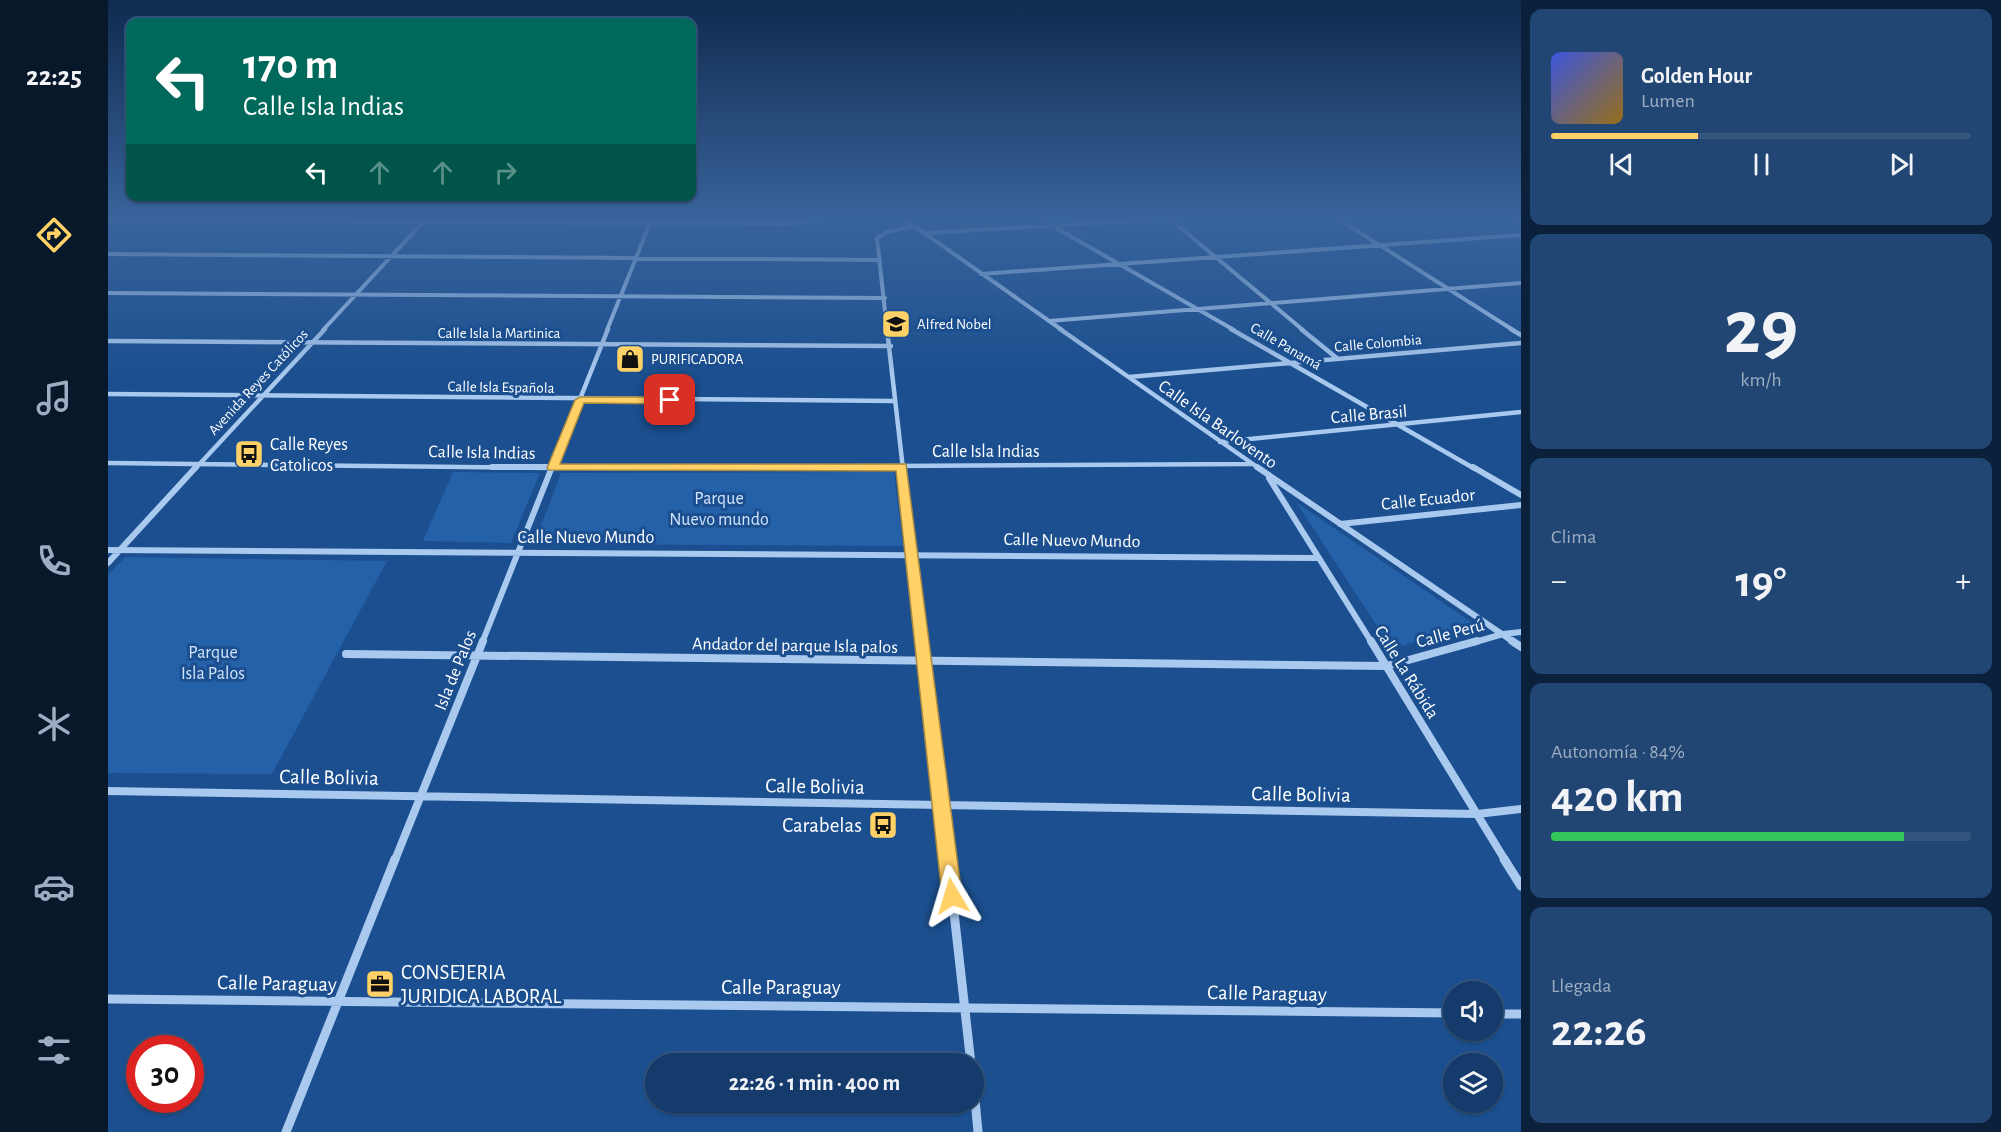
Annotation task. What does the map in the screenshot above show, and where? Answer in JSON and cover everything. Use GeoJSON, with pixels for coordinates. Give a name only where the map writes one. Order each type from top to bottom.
{"type":"FeatureCollection","features":[{"type":"Feature","properties":{"kind":"street","name":"Avenida Reyes Católicos"},"geometry":{"type":"LineString","coordinates":[[108,563],[378,271]]}},
{"type":"Feature","properties":{"kind":"street","name":"Isla de Palos"},"geometry":{"type":"LineString","coordinates":[[286,1132],[632,271]]}},
{"type":"Feature","properties":{"kind":"street"},"geometry":{"type":"LineString","coordinates":[[881,271],[891,346],[894,401],[914,554],[924,662],[970,1053]]}},
{"type":"Feature","properties":{"kind":"street","name":"Calle Isla Barlovento"},"geometry":{"type":"LineString","coordinates":[[977,271],[1266,474],[1521,647]]}},
{"type":"Feature","properties":{"kind":"street"},"geometry":{"type":"LineString","coordinates":[[981,274],[1030,271]]}},
{"type":"Feature","properties":{"kind":"street","name":"Calle Panamá"},"geometry":{"type":"LineString","coordinates":[[1130,271],[1521,495]]}},
{"type":"Feature","properties":{"kind":"street"},"geometry":{"type":"LineString","coordinates":[[1233,271],[1338,359]]}},
{"type":"Feature","properties":{"kind":"street"},"geometry":{"type":"LineString","coordinates":[[1420,271],[1521,335]]}},
{"type":"Feature","properties":{"kind":"street"},"geometry":{"type":"LineString","coordinates":[[1049,321],[1521,283]]}},
{"type":"Feature","properties":{"kind":"street"},"geometry":{"type":"LineString","coordinates":[[108,293],[885,298]]}},
{"type":"Feature","properties":{"kind":"street","name":"Calle Isla la Martinica"},"geometry":{"type":"LineString","coordinates":[[108,341],[891,346]]}},
{"type":"Feature","properties":{"kind":"street","name":"Calle Colombia"},"geometry":{"type":"LineString","coordinates":[[1129,377],[1521,343]]}},
{"type":"Feature","properties":{"kind":"street","name":"Calle Isla Española"},"geometry":{"type":"LineString","coordinates":[[108,394],[894,401]]}},
{"type":"Feature","properties":{"kind":"street","name":"Calle Brasil"},"geometry":{"type":"LineString","coordinates":[[1220,442],[1521,412]]}},
{"type":"Feature","properties":{"kind":"street","name":"Calle Isla Indias"},"geometry":{"type":"LineString","coordinates":[[108,463],[553,468],[1252,464]]}},
{"type":"Feature","properties":{"kind":"street","name":"Calle La Rábida"},"geometry":{"type":"LineString","coordinates":[[1266,474],[1387,666],[1521,886]]}},
{"type":"Feature","properties":{"kind":"street","name":"Calle Ecuador"},"geometry":{"type":"LineString","coordinates":[[1339,524],[1521,505]]}},
{"type":"Feature","properties":{"kind":"street","name":"Calle Nuevo Mundo"},"geometry":{"type":"LineString","coordinates":[[108,550],[1317,558]]}},
{"type":"Feature","properties":{"kind":"street","name":"Calle Perú"},"geometry":{"type":"LineString","coordinates":[[1387,666],[1503,634],[1521,632]]}},
{"type":"Feature","properties":{"kind":"street","name":"Andador del parque Isla palos"},"geometry":{"type":"LineString","coordinates":[[346,654],[1387,666]]}},
{"type":"Feature","properties":{"kind":"street","name":"Calle Bolivia"},"geometry":{"type":"LineString","coordinates":[[108,791],[942,807],[1477,814],[1521,809]]}},
{"type":"Feature","properties":{"kind":"street","name":"Calle Paraguay"},"geometry":{"type":"LineString","coordinates":[[108,999],[965,1006],[1443,1013]]}},
{"type":"Feature","properties":{"kind":"street"},"geometry":{"type":"LineString","coordinates":[[1503,1014],[1521,1014]]}},
{"type":"Feature","properties":{"kind":"street"},"geometry":{"type":"LineString","coordinates":[[976,1113],[978,1132]]}},
{"type":"Feature","properties":{"kind":"green space"},"geometry":{"type":"Polygon","coordinates":[[[453,472],[540,473],[511,543],[423,541],[453,472]]]}},
{"type":"Feature","properties":{"kind":"green space","name":"Parque Nuevo mundo"},"geometry":{"type":"Polygon","coordinates":[[[894,472],[903,546],[534,544],[561,473],[894,472]]]}},
{"type":"Feature","properties":{"kind":"green space"},"geometry":{"type":"Polygon","coordinates":[[[1296,502],[1474,624],[1392,649],[1296,502]]]}},
{"type":"Feature","properties":{"kind":"green space","name":"Parque Isla Palos"},"geometry":{"type":"Polygon","coordinates":[[[125,557],[387,561],[272,774],[108,773],[108,575],[125,557]]]}},
{"type":"Feature","properties":{"kind":"place","name":"Alfred Nobel"},"geometry":{"type":"Point","coordinates":[896,324]}},
{"type":"Feature","properties":{"kind":"place","name":"PURIFICADORA"},"geometry":{"type":"Point","coordinates":[630,359]}},
{"type":"Feature","properties":{"kind":"place","name":"Calle Reyes Catolicos"},"geometry":{"type":"Point","coordinates":[249,454]}},
{"type":"Feature","properties":{"kind":"place","name":"Carabelas"},"geometry":{"type":"Point","coordinates":[883,825]}},
{"type":"Feature","properties":{"kind":"place","name":"CONSEJERIA JURIDICA LABORAL"},"geometry":{"type":"Point","coordinates":[380,984]}},
{"type":"Feature","properties":{"kind":"route"},"geometry":{"type":"LineString","coordinates":[[670,400],[580,400],[553,468],[902,467],[914,554],[924,662],[952,896]]}}]}
